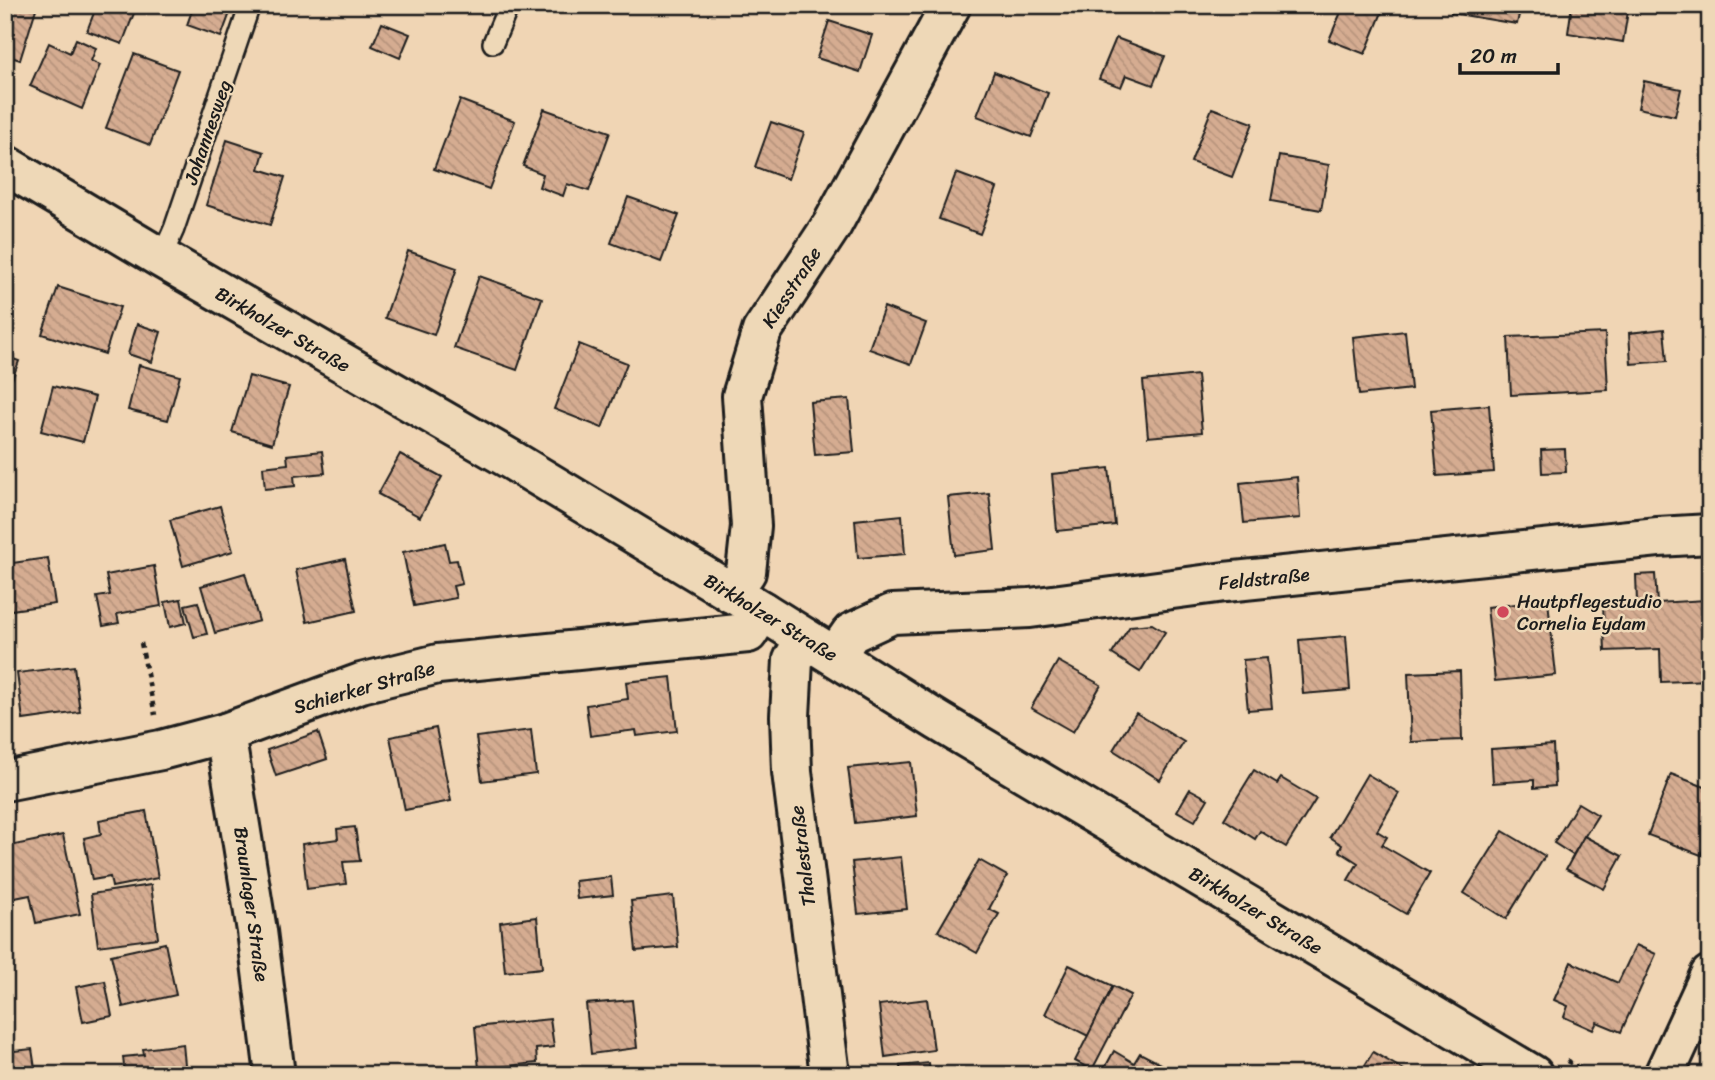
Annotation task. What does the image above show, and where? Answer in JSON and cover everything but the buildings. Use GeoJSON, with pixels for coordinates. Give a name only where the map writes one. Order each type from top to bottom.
{"type":"FeatureCollection","features":[{"type":"Feature","properties":{"kind":"street","name":"Kiesstraße"},"geometry":{"type":"LineString","coordinates":[[747,602],[746,572],[751,526],[742,396],[762,331],[832,225],[951,5]]}},
{"type":"Feature","properties":{"kind":"street","name":"Birkholzer Straße"},"geometry":{"type":"LineString","coordinates":[[5,165],[510,459],[949,728],[1533,1075]]}},
{"type":"Feature","properties":{"kind":"street","name":"Feldstraße"},"geometry":{"type":"LineString","coordinates":[[820,648],[892,614],[1030,608],[1225,582],[1658,537],[1710,534]]}},
{"type":"Feature","properties":{"kind":"street","name":"Schierker Straße"},"geometry":{"type":"LineString","coordinates":[[5,781],[161,750],[225,733],[334,692],[438,664],[748,633],[747,602]]}},
{"type":"Feature","properties":{"kind":"street","name":"Thalestraße"},"geometry":{"type":"LineString","coordinates":[[820,648],[793,660],[790,716],[792,772],[830,1075]]}},
{"type":"Feature","properties":{"kind":"street","name":"Braunlager Straße"},"geometry":{"type":"LineString","coordinates":[[225,733],[257,931],[275,1075]]}},
{"type":"Feature","properties":{"kind":"street"},"geometry":{"type":"LineString","coordinates":[[1664,1075],[1710,975]]}},
{"type":"Feature","properties":{"kind":"lane","name":"Johannesweg"},"geometry":{"type":"LineString","coordinates":[[161,258],[174,229],[250,5]]}},
{"type":"Feature","properties":{"kind":"lane"},"geometry":{"type":"LineString","coordinates":[[493,43],[509,5]]}},
{"type":"Feature","properties":{"kind":"path"},"geometry":{"type":"LineString","coordinates":[[141,643],[161,750]]}},
{"type":"Feature","properties":{"kind":"place","name":"Hautpflegestudio Cornelia Eydam"},"geometry":{"type":"Point","coordinates":[1503,612]}}]}
